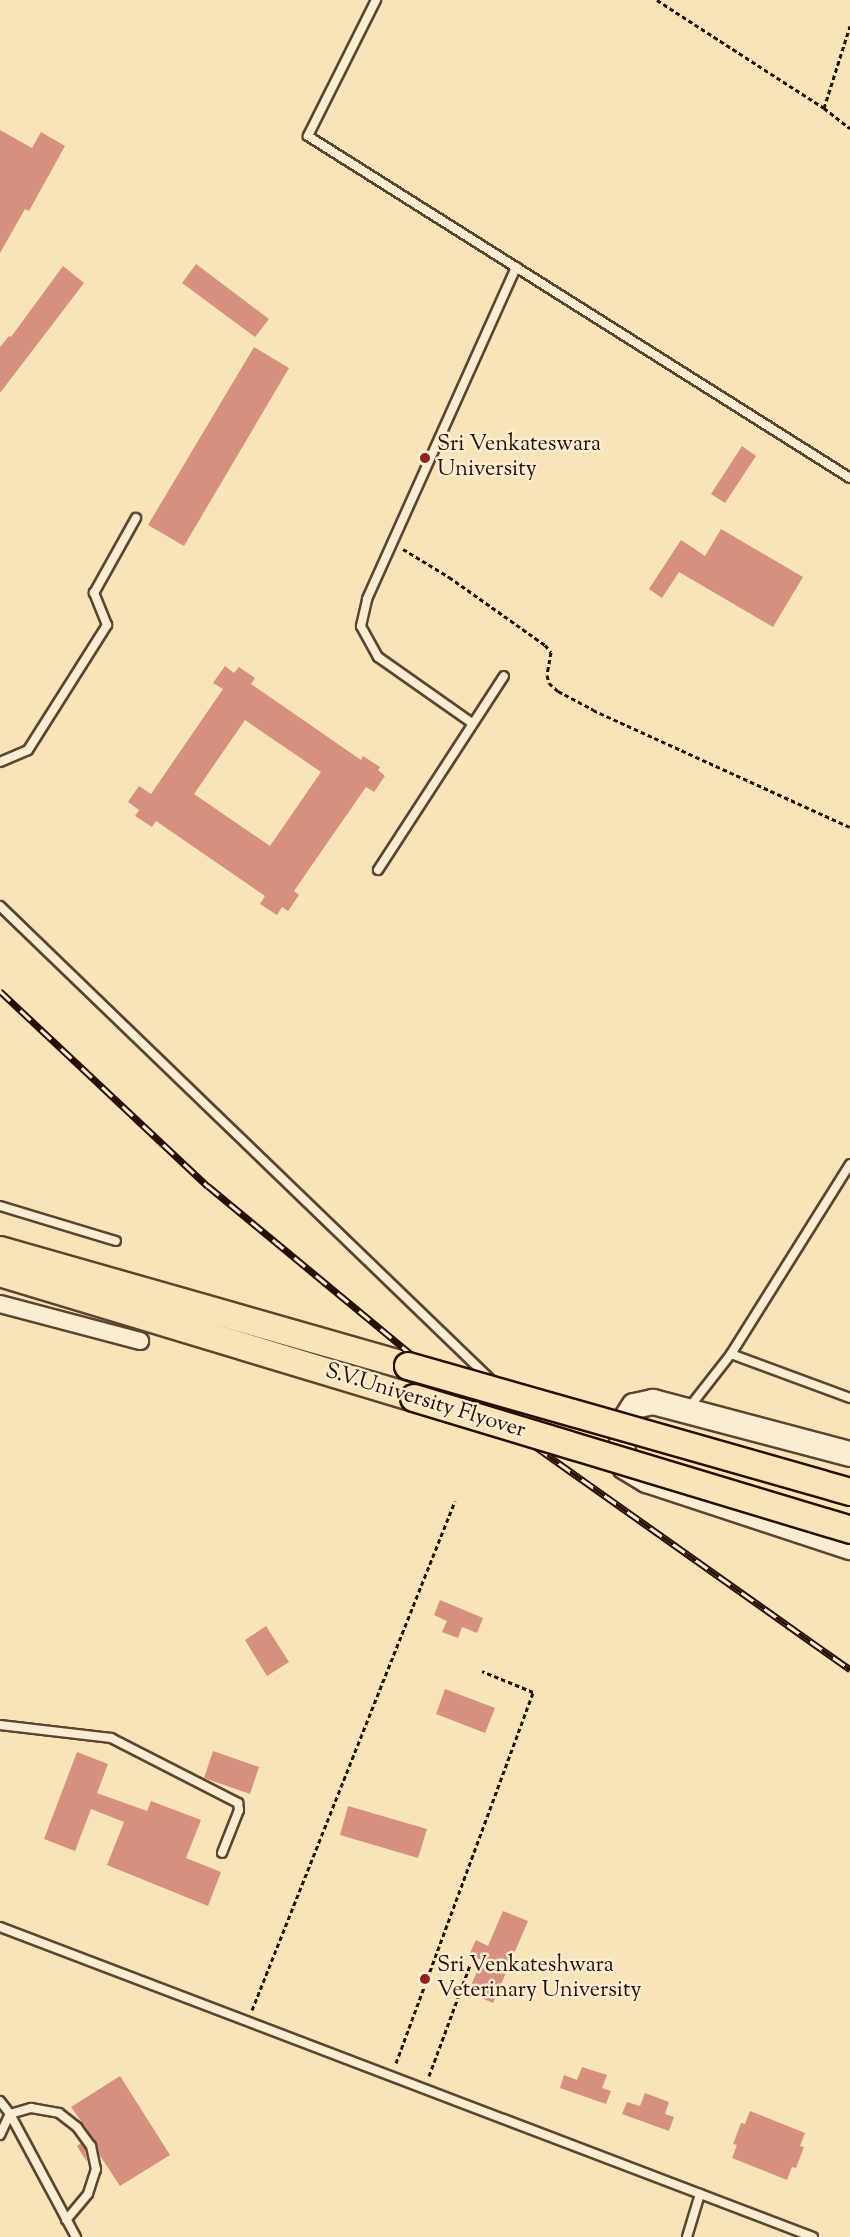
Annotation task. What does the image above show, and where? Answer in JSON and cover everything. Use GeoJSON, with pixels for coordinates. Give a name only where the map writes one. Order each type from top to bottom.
{"type":"FeatureCollection","features":[{"type":"Feature","properties":{"kind":"main road","name":"S.V.University Flyover"},"geometry":{"type":"LineString","coordinates":[[0,1250],[850,1492]]}},
{"type":"Feature","properties":{"kind":"main road","name":"S.V.University Flyover"},"geometry":{"type":"LineString","coordinates":[[0,1274],[850,1530]]}},
{"type":"Feature","properties":{"kind":"street"},"geometry":{"type":"LineString","coordinates":[[0,1304],[140,1341]]}},
{"type":"Feature","properties":{"kind":"street"},"geometry":{"type":"LineString","coordinates":[[850,1454],[688,1409],[652,1402],[634,1406],[626,1419],[622,1443],[626,1467],[648,1480],[714,1504],[850,1547]]}},
{"type":"Feature","properties":{"kind":"lane"},"geometry":{"type":"LineString","coordinates":[[376,0],[308,136],[850,478]]}},
{"type":"Feature","properties":{"kind":"lane"},"geometry":{"type":"LineString","coordinates":[[472,723],[378,657],[361,626],[367,599],[516,267]]}},
{"type":"Feature","properties":{"kind":"lane"},"geometry":{"type":"LineString","coordinates":[[0,762],[28,750],[107,625],[94,593],[135,518]]}},
{"type":"Feature","properties":{"kind":"lane"},"geometry":{"type":"LineString","coordinates":[[378,870],[504,676]]}},
{"type":"Feature","properties":{"kind":"lane"},"geometry":{"type":"LineString","coordinates":[[0,906],[553,1441],[582,1455],[626,1467]]}},
{"type":"Feature","properties":{"kind":"lane"},"geometry":{"type":"LineString","coordinates":[[688,1409],[731,1354],[850,1164]]}},
{"type":"Feature","properties":{"kind":"lane"},"geometry":{"type":"LineString","coordinates":[[0,1206],[116,1241]]}},
{"type":"Feature","properties":{"kind":"lane"},"geometry":{"type":"LineString","coordinates":[[731,1354],[850,1398]]}},
{"type":"Feature","properties":{"kind":"lane"},"geometry":{"type":"LineString","coordinates":[[0,1725],[111,1737],[238,1803],[239,1810],[222,1853]]}},
{"type":"Feature","properties":{"kind":"lane"},"geometry":{"type":"LineString","coordinates":[[0,1928],[813,2237]]}},
{"type":"Feature","properties":{"kind":"lane"},"geometry":{"type":"LineString","coordinates":[[0,2101],[10,2114],[76,2237]]}},
{"type":"Feature","properties":{"kind":"lane"},"geometry":{"type":"LineString","coordinates":[[0,2134],[10,2114],[31,2108],[59,2114],[78,2127],[91,2146],[96,2169],[88,2194],[66,2220]]}},
{"type":"Feature","properties":{"kind":"lane"},"geometry":{"type":"LineString","coordinates":[[687,2237],[700,2194]]}},
{"type":"Feature","properties":{"kind":"path"},"geometry":{"type":"LineString","coordinates":[[657,0],[824,108],[850,128]]}},
{"type":"Feature","properties":{"kind":"path"},"geometry":{"type":"LineString","coordinates":[[824,108],[850,26]]}},
{"type":"Feature","properties":{"kind":"path"},"geometry":{"type":"LineString","coordinates":[[392,543],[449,577],[544,645],[551,652],[547,675],[549,683],[558,691],[593,710],[850,827]]}},
{"type":"Feature","properties":{"kind":"path"},"geometry":{"type":"LineString","coordinates":[[247,2022],[455,1502]]}},
{"type":"Feature","properties":{"kind":"path"},"geometry":{"type":"LineString","coordinates":[[391,2076],[533,1692],[483,1671]]}},
{"type":"Feature","properties":{"kind":"path"},"geometry":{"type":"LineString","coordinates":[[424,2089],[470,1965]]}},
{"type":"Feature","properties":{"kind":"building"},"geometry":{"type":"Polygon","coordinates":[[[0,130],[32,148],[41,132],[65,146],[29,211],[25,209],[0,253],[0,130]]]}},
{"type":"Feature","properties":{"kind":"building"},"geometry":{"type":"Polygon","coordinates":[[[196,264],[269,319],[255,337],[182,283],[196,264]]]}},
{"type":"Feature","properties":{"kind":"building"},"geometry":{"type":"Polygon","coordinates":[[[63,266],[84,283],[0,393],[0,347],[9,336],[11,337],[63,266]]]}},
{"type":"Feature","properties":{"kind":"building"},"geometry":{"type":"Polygon","coordinates":[[[254,347],[289,368],[184,546],[148,525],[254,347]]]}},
{"type":"Feature","properties":{"kind":"building"},"geometry":{"type":"Polygon","coordinates":[[[742,446],[756,456],[725,503],[711,494],[742,446]]]}},
{"type":"Feature","properties":{"kind":"building"},"geometry":{"type":"Polygon","coordinates":[[[721,529],[803,577],[773,627],[679,572],[662,598],[649,589],[681,540],[705,556],[721,529]]]}},
{"type":"Feature","properties":{"kind":"building"},"geometry":{"type":"Polygon","coordinates":[[[225,666],[234,673],[239,667],[255,678],[251,684],[361,760],[363,756],[380,767],[378,770],[385,776],[374,792],[366,787],[294,891],[299,895],[288,911],[282,907],[277,915],[260,904],[265,896],[156,821],[152,827],[135,816],[139,810],[128,802],[139,786],[151,794],[223,689],[213,683],[225,666]],[[245,720],[194,794],[270,846],[321,772],[245,720]]]}},
{"type":"Feature","properties":{"kind":"building"},"geometry":{"type":"Polygon","coordinates":[[[440,1600],[483,1618],[477,1633],[462,1627],[458,1638],[442,1632],[447,1621],[434,1615],[440,1600]]]}},
{"type":"Feature","properties":{"kind":"building"},"geometry":{"type":"Polygon","coordinates":[[[266,1626],[289,1662],[267,1676],[245,1640],[266,1626]]]}},
{"type":"Feature","properties":{"kind":"building"},"geometry":{"type":"Polygon","coordinates":[[[445,1689],[495,1708],[485,1733],[436,1714],[445,1689]]]}},
{"type":"Feature","properties":{"kind":"building"},"geometry":{"type":"Polygon","coordinates":[[[213,1751],[259,1767],[250,1794],[204,1778],[213,1751]]]}},
{"type":"Feature","properties":{"kind":"building"},"geometry":{"type":"Polygon","coordinates":[[[77,1752],[108,1764],[97,1793],[147,1811],[151,1801],[201,1820],[186,1858],[221,1872],[208,1906],[107,1865],[124,1822],[91,1809],[75,1851],[44,1839],[77,1752]]]}},
{"type":"Feature","properties":{"kind":"building"},"geometry":{"type":"Polygon","coordinates":[[[348,1806],[427,1829],[418,1858],[340,1835],[348,1806]]]}},
{"type":"Feature","properties":{"kind":"building"},"geometry":{"type":"Polygon","coordinates":[[[503,1911],[528,1921],[493,2003],[468,1992],[482,1960],[469,1955],[476,1940],[488,1946],[503,1911]]]}},
{"type":"Feature","properties":{"kind":"building"},"geometry":{"type":"Polygon","coordinates":[[[582,2067],[607,2075],[602,2088],[611,2091],[606,2104],[560,2088],[564,2075],[577,2080],[582,2067]]]}},
{"type":"Feature","properties":{"kind":"building"},"geometry":{"type":"Polygon","coordinates":[[[120,2076],[170,2155],[120,2186],[99,2154],[96,2142],[71,2107],[120,2076]]]}},
{"type":"Feature","properties":{"kind":"building"},"geometry":{"type":"Polygon","coordinates":[[[645,2093],[669,2102],[665,2114],[674,2117],[669,2131],[622,2114],[627,2102],[640,2106],[645,2093]]]}},
{"type":"Feature","properties":{"kind":"building"},"geometry":{"type":"Polygon","coordinates":[[[750,2111],[805,2133],[800,2146],[804,2147],[796,2168],[792,2167],[787,2180],[732,2158],[737,2145],[733,2144],[741,2123],[745,2124],[750,2111]]]}},
{"type":"Feature","properties":{"kind":"building"},"geometry":{"type":"Polygon","coordinates":[[[81,2143],[85,2149],[87,2162],[77,2146],[81,2143]]]}},
{"type":"Feature","properties":{"kind":"railway"},"geometry":{"type":"LineString","coordinates":[[0,991],[208,1186],[412,1355],[536,1447],[850,1669]]}},
{"type":"Feature","properties":{"kind":"place","name":"Sri Venkateswara University"},"geometry":{"type":"Point","coordinates":[425,458]}},
{"type":"Feature","properties":{"kind":"place","name":"Sri Venkateshwara Veterinary University"},"geometry":{"type":"Point","coordinates":[425,1979]}}]}
